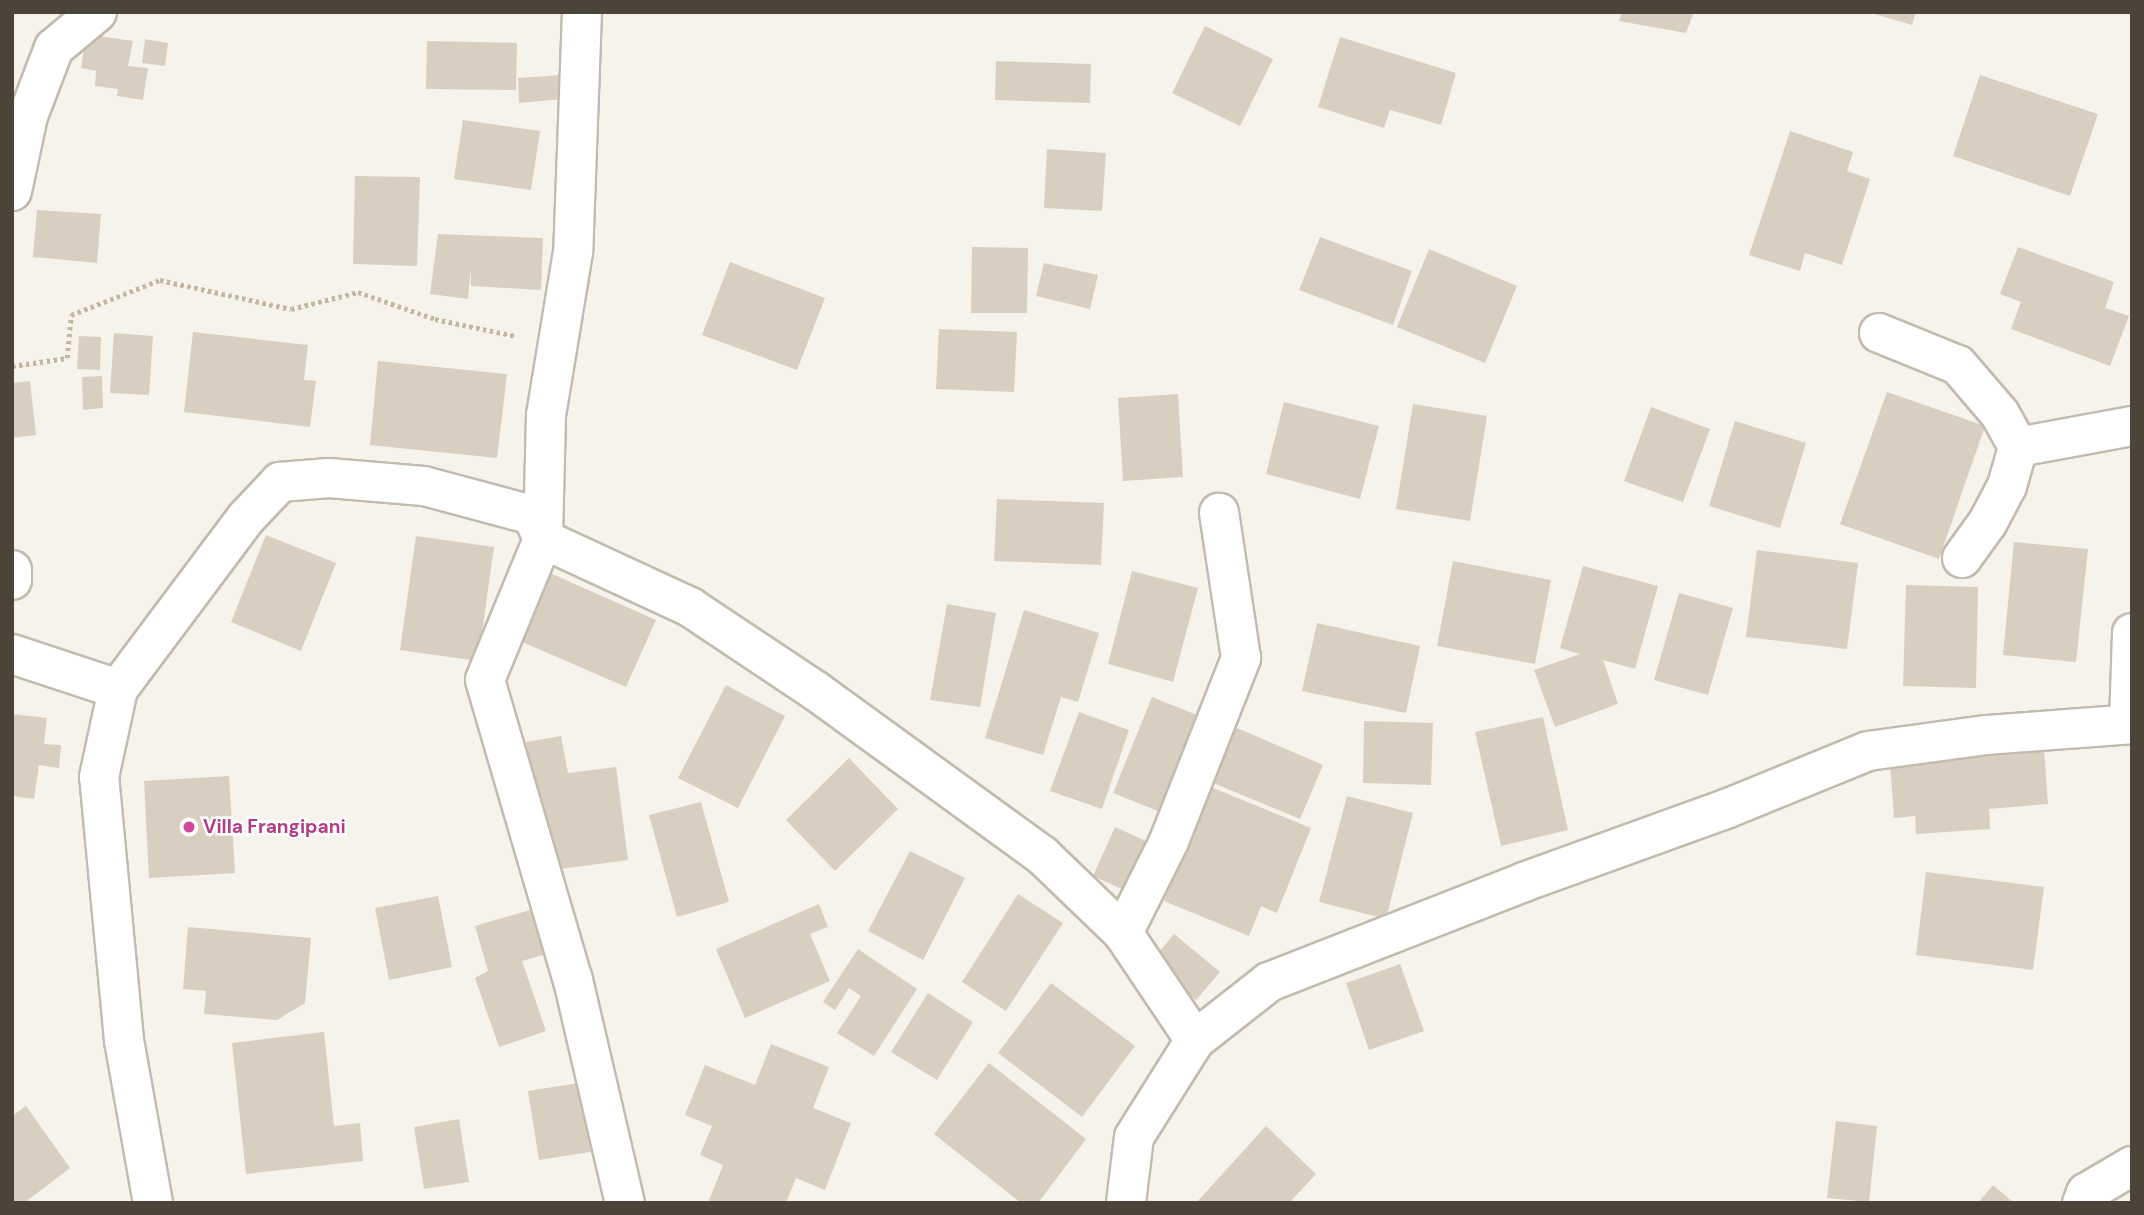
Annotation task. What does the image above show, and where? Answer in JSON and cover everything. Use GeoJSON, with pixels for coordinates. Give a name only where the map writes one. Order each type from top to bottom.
{"type":"FeatureCollection","features":[{"type":"Feature","properties":{"kind":"street"},"geometry":{"type":"LineString","coordinates":[[12,191],[28,116],[54,48],[97,12]]}},
{"type":"Feature","properties":{"kind":"street"},"geometry":{"type":"LineString","coordinates":[[582,12],[573,252],[546,415],[542,539],[485,680],[573,980],[625,1203]]}},
{"type":"Feature","properties":{"kind":"street"},"geometry":{"type":"LineString","coordinates":[[1880,333],[1958,365],[2000,414],[2018,447],[2007,486],[1989,522],[1962,558]]}},
{"type":"Feature","properties":{"kind":"street"},"geometry":{"type":"LineString","coordinates":[[2018,447],[2132,426]]}},
{"type":"Feature","properties":{"kind":"street"},"geometry":{"type":"LineString","coordinates":[[153,1203],[124,1040],[99,777],[118,689],[246,518],[279,482],[329,478],[424,486],[532,514],[542,539],[690,607],[816,691],[1042,855],[1123,933],[1195,1040]]}},
{"type":"Feature","properties":{"kind":"street"},"geometry":{"type":"LineString","coordinates":[[1123,933],[1169,841],[1241,658],[1219,513]]}},
{"type":"Feature","properties":{"kind":"street"},"geometry":{"type":"LineString","coordinates":[[12,570],[12,580]]}},
{"type":"Feature","properties":{"kind":"street"},"geometry":{"type":"LineString","coordinates":[[1126,1203],[1134,1137],[1195,1040],[1269,982],[1524,882],[1726,809],[1868,751],[1987,734],[2130,724],[2132,633]]}},
{"type":"Feature","properties":{"kind":"street"},"geometry":{"type":"LineString","coordinates":[[12,654],[118,689]]}},
{"type":"Feature","properties":{"kind":"street"},"geometry":{"type":"LineString","coordinates":[[2082,1203],[2086,1192],[2132,1166]]}},
{"type":"Feature","properties":{"kind":"path"},"geometry":{"type":"LineString","coordinates":[[12,366],[67,358],[71,314],[160,280],[291,309],[358,292],[435,319],[558,344]]}},
{"type":"Feature","properties":{"kind":"building"},"geometry":{"type":"Polygon","coordinates":[[[1622,12],[1694,12],[1686,33],[1619,21],[1622,12]]]}},
{"type":"Feature","properties":{"kind":"building"},"geometry":{"type":"Polygon","coordinates":[[[1868,12],[1916,12],[1912,25],[1868,12]]]}},
{"type":"Feature","properties":{"kind":"building"},"geometry":{"type":"Polygon","coordinates":[[[1205,26],[1273,59],[1240,126],[1172,93],[1205,26]]]}},
{"type":"Feature","properties":{"kind":"building"},"geometry":{"type":"Polygon","coordinates":[[[86,34],[133,41],[128,66],[148,68],[143,100],[117,96],[118,89],[95,86],[96,71],[81,68],[86,34]]]}},
{"type":"Feature","properties":{"kind":"building"},"geometry":{"type":"Polygon","coordinates":[[[1340,37],[1456,73],[1441,125],[1390,110],[1384,128],[1318,107],[1340,37]]]}},
{"type":"Feature","properties":{"kind":"building"},"geometry":{"type":"Polygon","coordinates":[[[145,39],[168,43],[165,66],[142,63],[145,39]]]}},
{"type":"Feature","properties":{"kind":"building"},"geometry":{"type":"Polygon","coordinates":[[[427,41],[517,43],[516,90],[426,89],[427,41]]]}},
{"type":"Feature","properties":{"kind":"building"},"geometry":{"type":"Polygon","coordinates":[[[996,61],[1091,64],[1090,103],[995,100],[996,61]]]}},
{"type":"Feature","properties":{"kind":"building"},"geometry":{"type":"Polygon","coordinates":[[[561,75],[563,99],[519,103],[518,78],[561,75]]]}},
{"type":"Feature","properties":{"kind":"building"},"geometry":{"type":"Polygon","coordinates":[[[1980,75],[2098,114],[2070,196],[1953,156],[1980,75]]]}},
{"type":"Feature","properties":{"kind":"building"},"geometry":{"type":"Polygon","coordinates":[[[463,120],[540,131],[531,190],[454,179],[463,120]]]}},
{"type":"Feature","properties":{"kind":"building"},"geometry":{"type":"Polygon","coordinates":[[[1790,131],[1853,152],[1847,171],[1870,179],[1842,265],[1805,253],[1800,271],[1749,255],[1790,131]]]}},
{"type":"Feature","properties":{"kind":"building"},"geometry":{"type":"Polygon","coordinates":[[[1047,149],[1106,153],[1102,211],[1044,208],[1047,149]]]}},
{"type":"Feature","properties":{"kind":"building"},"geometry":{"type":"Polygon","coordinates":[[[355,176],[420,177],[417,266],[353,264],[355,176]]]}},
{"type":"Feature","properties":{"kind":"building"},"geometry":{"type":"Polygon","coordinates":[[[37,210],[101,214],[97,263],[33,257],[37,210]]]}},
{"type":"Feature","properties":{"kind":"building"},"geometry":{"type":"Polygon","coordinates":[[[438,234],[543,238],[541,290],[471,286],[471,268],[468,299],[430,294],[438,234]]]}},
{"type":"Feature","properties":{"kind":"building"},"geometry":{"type":"Polygon","coordinates":[[[1320,237],[1412,271],[1393,325],[1299,290],[1320,237]]]}},
{"type":"Feature","properties":{"kind":"building"},"geometry":{"type":"Polygon","coordinates":[[[972,247],[1028,248],[1027,313],[971,313],[972,247]]]}},
{"type":"Feature","properties":{"kind":"building"},"geometry":{"type":"Polygon","coordinates":[[[2018,247],[2114,282],[2105,308],[2129,316],[2110,366],[2011,329],[2021,302],[2000,294],[2018,247]]]}},
{"type":"Feature","properties":{"kind":"building"},"geometry":{"type":"Polygon","coordinates":[[[1429,249],[1517,286],[1485,363],[1397,327],[1429,249]]]}},
{"type":"Feature","properties":{"kind":"building"},"geometry":{"type":"Polygon","coordinates":[[[730,262],[825,298],[797,370],[702,335],[730,262]]]}},
{"type":"Feature","properties":{"kind":"building"},"geometry":{"type":"Polygon","coordinates":[[[1044,263],[1098,275],[1090,309],[1036,296],[1044,263]]]}},
{"type":"Feature","properties":{"kind":"building"},"geometry":{"type":"Polygon","coordinates":[[[939,329],[1017,332],[1014,392],[936,389],[939,329]]]}},
{"type":"Feature","properties":{"kind":"building"},"geometry":{"type":"Polygon","coordinates":[[[193,332],[308,345],[304,380],[316,381],[310,427],[184,412],[193,332]]]}},
{"type":"Feature","properties":{"kind":"building"},"geometry":{"type":"Polygon","coordinates":[[[114,333],[153,336],[149,395],[110,393],[114,333]]]}},
{"type":"Feature","properties":{"kind":"building"},"geometry":{"type":"Polygon","coordinates":[[[79,336],[101,337],[100,370],[77,369],[79,336]]]}},
{"type":"Feature","properties":{"kind":"building"},"geometry":{"type":"Polygon","coordinates":[[[378,361],[507,374],[497,458],[370,445],[378,361]]]}},
{"type":"Feature","properties":{"kind":"building"},"geometry":{"type":"Polygon","coordinates":[[[102,376],[103,408],[83,410],[82,377],[102,376]]]}},
{"type":"Feature","properties":{"kind":"building"},"geometry":{"type":"Polygon","coordinates":[[[30,381],[36,435],[12,438],[12,383],[30,381]]]}},
{"type":"Feature","properties":{"kind":"building"},"geometry":{"type":"Polygon","coordinates":[[[1887,392],[1985,426],[1939,559],[1840,524],[1887,392]]]}},
{"type":"Feature","properties":{"kind":"building"},"geometry":{"type":"Polygon","coordinates":[[[1178,394],[1183,477],[1123,481],[1118,398],[1178,394]]]}},
{"type":"Feature","properties":{"kind":"building"},"geometry":{"type":"Polygon","coordinates":[[[1284,402],[1379,426],[1360,499],[1266,474],[1284,402]]]}},
{"type":"Feature","properties":{"kind":"building"},"geometry":{"type":"Polygon","coordinates":[[[1413,404],[1487,416],[1470,521],[1396,509],[1413,404]]]}},
{"type":"Feature","properties":{"kind":"building"},"geometry":{"type":"Polygon","coordinates":[[[1651,407],[1710,429],[1683,502],[1624,481],[1651,407]]]}},
{"type":"Feature","properties":{"kind":"building"},"geometry":{"type":"Polygon","coordinates":[[[1735,421],[1806,443],[1780,528],[1709,506],[1735,421]]]}},
{"type":"Feature","properties":{"kind":"building"},"geometry":{"type":"Polygon","coordinates":[[[997,499],[1104,503],[1101,565],[994,561],[997,499]]]}},
{"type":"Feature","properties":{"kind":"building"},"geometry":{"type":"Polygon","coordinates":[[[266,535],[336,563],[301,651],[231,622],[266,535]]]}},
{"type":"Feature","properties":{"kind":"building"},"geometry":{"type":"Polygon","coordinates":[[[416,536],[494,547],[478,661],[400,650],[416,536]]]}},
{"type":"Feature","properties":{"kind":"building"},"geometry":{"type":"Polygon","coordinates":[[[2014,542],[2088,549],[2076,662],[2003,655],[2014,542]]]}},
{"type":"Feature","properties":{"kind":"building"},"geometry":{"type":"Polygon","coordinates":[[[1757,550],[1858,563],[1847,649],[1746,637],[1757,550]]]}},
{"type":"Feature","properties":{"kind":"building"},"geometry":{"type":"Polygon","coordinates":[[[1453,561],[1551,580],[1535,664],[1437,646],[1453,561]]]}},
{"type":"Feature","properties":{"kind":"building"},"geometry":{"type":"Polygon","coordinates":[[[1583,566],[1658,586],[1635,669],[1603,660],[1618,704],[1555,727],[1534,670],[1580,654],[1560,648],[1583,566]]]}},
{"type":"Feature","properties":{"kind":"building"},"geometry":{"type":"Polygon","coordinates":[[[1132,571],[1198,588],[1173,682],[1108,664],[1132,571]]]}},
{"type":"Feature","properties":{"kind":"building"},"geometry":{"type":"Polygon","coordinates":[[[550,573],[656,620],[626,687],[520,641],[550,573]]]}},
{"type":"Feature","properties":{"kind":"building"},"geometry":{"type":"Polygon","coordinates":[[[1906,585],[1978,587],[1976,688],[1903,686],[1906,585]]]}},
{"type":"Feature","properties":{"kind":"building"},"geometry":{"type":"Polygon","coordinates":[[[1679,593],[1733,608],[1708,695],[1654,680],[1679,593]]]}},
{"type":"Feature","properties":{"kind":"building"},"geometry":{"type":"Polygon","coordinates":[[[947,604],[996,613],[980,707],[930,700],[947,604]]]}},
{"type":"Feature","properties":{"kind":"building"},"geometry":{"type":"Polygon","coordinates":[[[1024,610],[1099,633],[1078,702],[1061,697],[1043,755],[985,738],[1024,610]]]}},
{"type":"Feature","properties":{"kind":"building"},"geometry":{"type":"Polygon","coordinates":[[[1317,623],[1420,646],[1406,713],[1302,691],[1317,623]]]}},
{"type":"Feature","properties":{"kind":"building"},"geometry":{"type":"Polygon","coordinates":[[[726,685],[785,716],[738,808],[678,778],[726,685]]]}},
{"type":"Feature","properties":{"kind":"building"},"geometry":{"type":"Polygon","coordinates":[[[1152,697],[1197,715],[1158,811],[1113,793],[1152,697]]]}},
{"type":"Feature","properties":{"kind":"building"},"geometry":{"type":"Polygon","coordinates":[[[1079,712],[1129,730],[1102,809],[1050,791],[1079,712]]]}},
{"type":"Feature","properties":{"kind":"building"},"geometry":{"type":"Polygon","coordinates":[[[12,714],[47,718],[44,744],[61,745],[59,768],[39,765],[34,799],[12,796],[12,714]]]}},
{"type":"Feature","properties":{"kind":"building"},"geometry":{"type":"Polygon","coordinates":[[[1543,717],[1568,830],[1501,846],[1475,732],[1543,717]]]}},
{"type":"Feature","properties":{"kind":"building"},"geometry":{"type":"Polygon","coordinates":[[[1364,721],[1433,723],[1431,785],[1363,783],[1364,721]]]}},
{"type":"Feature","properties":{"kind":"building"},"geometry":{"type":"Polygon","coordinates":[[[1230,725],[1323,765],[1300,819],[1206,780],[1230,725]]]}},
{"type":"Feature","properties":{"kind":"building"},"geometry":{"type":"Polygon","coordinates":[[[561,736],[568,773],[616,767],[628,860],[546,871],[526,742],[561,736]]]}},
{"type":"Feature","properties":{"kind":"building"},"geometry":{"type":"Polygon","coordinates":[[[2044,749],[2048,804],[1989,809],[1990,829],[1916,834],[1915,816],[1894,818],[1890,763],[2044,749]]]}},
{"type":"Feature","properties":{"kind":"building"},"geometry":{"type":"Polygon","coordinates":[[[849,758],[898,809],[835,871],[786,820],[849,758]]]}},
{"type":"Feature","properties":{"kind":"building","name":"Villa Frangipani"},"geometry":{"type":"Polygon","coordinates":[[[229,776],[235,873],[149,878],[144,781],[229,776]]]}},
{"type":"Feature","properties":{"kind":"building"},"geometry":{"type":"Polygon","coordinates":[[[1211,787],[1311,828],[1277,913],[1261,906],[1249,936],[1164,901],[1211,787]]]}},
{"type":"Feature","properties":{"kind":"building"},"geometry":{"type":"Polygon","coordinates":[[[1347,796],[1413,813],[1386,919],[1319,902],[1347,796]]]}},
{"type":"Feature","properties":{"kind":"building"},"geometry":{"type":"Polygon","coordinates":[[[701,802],[729,902],[677,917],[649,815],[701,802]]]}},
{"type":"Feature","properties":{"kind":"building"},"geometry":{"type":"Polygon","coordinates":[[[1115,827],[1148,842],[1126,891],[1093,876],[1115,827]]]}},
{"type":"Feature","properties":{"kind":"building"},"geometry":{"type":"Polygon","coordinates":[[[910,851],[965,878],[923,960],[868,931],[910,851]]]}},
{"type":"Feature","properties":{"kind":"building"},"geometry":{"type":"Polygon","coordinates":[[[1926,872],[2044,887],[2033,970],[1916,955],[1926,872]]]}},
{"type":"Feature","properties":{"kind":"building"},"geometry":{"type":"Polygon","coordinates":[[[1018,894],[1063,923],[1006,1011],[962,982],[1018,894]]]}},
{"type":"Feature","properties":{"kind":"building"},"geometry":{"type":"Polygon","coordinates":[[[438,896],[452,967],[389,980],[375,908],[438,896]]]}},
{"type":"Feature","properties":{"kind":"building"},"geometry":{"type":"Polygon","coordinates":[[[819,904],[828,927],[810,934],[830,981],[745,1018],[716,949],[819,904]]]}},
{"type":"Feature","properties":{"kind":"building"},"geometry":{"type":"Polygon","coordinates":[[[537,908],[550,953],[522,961],[546,1031],[499,1047],[475,978],[488,971],[475,926],[537,908]]]}},
{"type":"Feature","properties":{"kind":"building"},"geometry":{"type":"Polygon","coordinates":[[[188,927],[311,938],[305,1003],[277,1020],[204,1014],[206,991],[183,989],[188,927]]]}},
{"type":"Feature","properties":{"kind":"building"},"geometry":{"type":"Polygon","coordinates":[[[1174,934],[1220,972],[1196,1000],[1151,962],[1174,934]]]}},
{"type":"Feature","properties":{"kind":"building"},"geometry":{"type":"Polygon","coordinates":[[[858,949],[917,989],[874,1056],[837,1033],[861,996],[849,988],[835,1010],[823,1002],[858,949]]]}},
{"type":"Feature","properties":{"kind":"building"},"geometry":{"type":"Polygon","coordinates":[[[1400,964],[1424,1031],[1369,1050],[1346,983],[1400,964]]]}},
{"type":"Feature","properties":{"kind":"building"},"geometry":{"type":"Polygon","coordinates":[[[1051,983],[1135,1046],[1082,1117],[998,1053],[1051,983]]]}},
{"type":"Feature","properties":{"kind":"building"},"geometry":{"type":"Polygon","coordinates":[[[928,993],[973,1022],[937,1080],[891,1052],[928,993]]]}},
{"type":"Feature","properties":{"kind":"building"},"geometry":{"type":"Polygon","coordinates":[[[324,1032],[334,1126],[360,1123],[363,1161],[246,1174],[232,1043],[324,1032]]]}},
{"type":"Feature","properties":{"kind":"building"},"geometry":{"type":"Polygon","coordinates":[[[771,1044],[829,1067],[813,1108],[851,1123],[825,1190],[796,1178],[786,1203],[708,1203],[723,1165],[700,1155],[712,1126],[685,1115],[705,1065],[755,1085],[771,1044]]]}},
{"type":"Feature","properties":{"kind":"building"},"geometry":{"type":"Polygon","coordinates":[[[989,1063],[1086,1139],[1038,1203],[1021,1203],[934,1134],[989,1063]]]}},
{"type":"Feature","properties":{"kind":"building"},"geometry":{"type":"Polygon","coordinates":[[[585,1082],[596,1151],[539,1160],[528,1091],[585,1082]]]}},
{"type":"Feature","properties":{"kind":"building"},"geometry":{"type":"Polygon","coordinates":[[[26,1106],[70,1168],[24,1203],[12,1203],[12,1116],[26,1106]]]}},
{"type":"Feature","properties":{"kind":"building"},"geometry":{"type":"Polygon","coordinates":[[[459,1119],[469,1182],[424,1189],[414,1127],[459,1119]]]}},
{"type":"Feature","properties":{"kind":"building"},"geometry":{"type":"Polygon","coordinates":[[[1836,1121],[1877,1126],[1869,1202],[1827,1198],[1836,1121]]]}},
{"type":"Feature","properties":{"kind":"building"},"geometry":{"type":"Polygon","coordinates":[[[1266,1126],[1316,1174],[1289,1203],[1196,1203],[1266,1126]]]}},
{"type":"Feature","properties":{"kind":"building"},"geometry":{"type":"Polygon","coordinates":[[[1993,1185],[2014,1203],[1978,1203],[1993,1185]]]}},
{"type":"Feature","properties":{"kind":"place","name":"Villa Frangipani"},"geometry":{"type":"Point","coordinates":[189,827]}}]}
